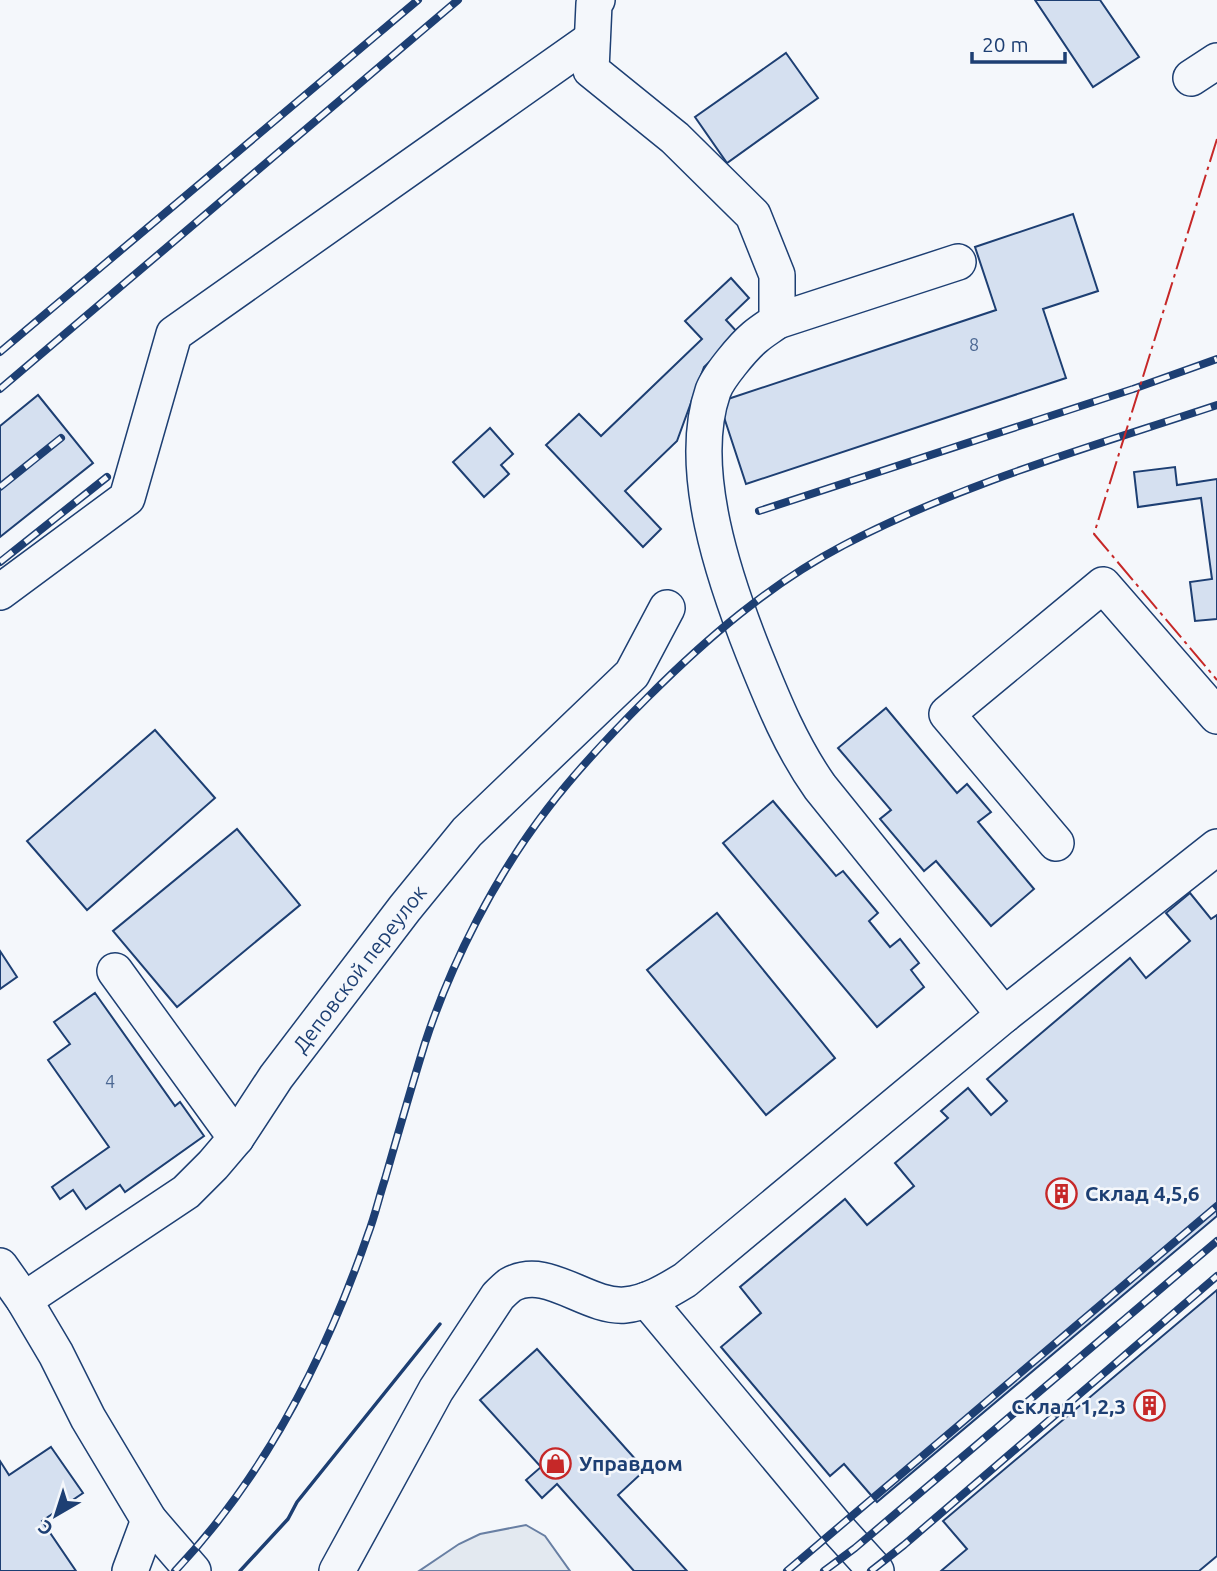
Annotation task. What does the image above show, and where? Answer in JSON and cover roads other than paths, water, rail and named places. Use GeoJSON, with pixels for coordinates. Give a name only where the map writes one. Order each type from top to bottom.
{"type":"FeatureCollection","features":[{"type":"Feature","properties":{"kind":"street"},"geometry":{"type":"LineString","coordinates":[[597,0],[594,4],[591,55],[753,215],[777,275],[776,321]]}},
{"type":"Feature","properties":{"kind":"street"},"geometry":{"type":"LineString","coordinates":[[0,592],[127,498],[174,334],[591,55]]}},
{"type":"Feature","properties":{"kind":"street"},"geometry":{"type":"LineString","coordinates":[[958,262],[776,321],[753,338],[714,388],[707,412],[705,470],[725,575],[775,706],[799,756],[820,787],[1004,1015]]}},
{"type":"Feature","properties":{"kind":"street"},"geometry":{"type":"LineString","coordinates":[[1056,843],[947,714],[1103,585],[1217,716]]}},
{"type":"Feature","properties":{"kind":"street","name":"Деповской переулок"},"geometry":{"type":"LineString","coordinates":[[24,1300],[186,1192],[213,1165],[236,1138],[276,1077],[467,832],[632,674],[667,608]]}},
{"type":"Feature","properties":{"kind":"street"},"geometry":{"type":"LineString","coordinates":[[337,1571],[436,1390],[498,1296],[510,1285],[528,1280],[544,1280],[602,1302],[624,1305],[647,1300],[685,1280],[1004,1015],[1217,847]]}},
{"type":"Feature","properties":{"kind":"street"},"geometry":{"type":"LineString","coordinates":[[115,971],[236,1138]]}},
{"type":"Feature","properties":{"kind":"street"},"geometry":{"type":"LineString","coordinates":[[0,1266],[56,1354],[88,1418],[149,1520],[193,1571]]}},
{"type":"Feature","properties":{"kind":"street"},"geometry":{"type":"LineString","coordinates":[[647,1300],[828,1518],[876,1571]]}},
{"type":"Feature","properties":{"kind":"street"},"geometry":{"type":"LineString","coordinates":[[130,1571],[149,1520]]}},
{"type":"Feature","properties":{"kind":"railway"},"geometry":{"type":"LineString","coordinates":[[0,352],[418,0]]}},
{"type":"Feature","properties":{"kind":"railway"},"geometry":{"type":"LineString","coordinates":[[0,389],[458,0]]}},
{"type":"Feature","properties":{"kind":"railway"},"geometry":{"type":"LineString","coordinates":[[759,511],[1217,359]]}},
{"type":"Feature","properties":{"kind":"railway"},"geometry":{"type":"LineString","coordinates":[[175,1571],[237,1496],[264,1455],[289,1413],[333,1325],[370,1227],[425,1043],[448,982],[477,921],[529,834],[609,737],[716,633],[790,577],[844,545],[934,503],[981,485],[1217,405]]}},
{"type":"Feature","properties":{"kind":"railway"},"geometry":{"type":"LineString","coordinates":[[0,487],[61,438]]}},
{"type":"Feature","properties":{"kind":"railway"},"geometry":{"type":"LineString","coordinates":[[0,562],[107,477]]}},
{"type":"Feature","properties":{"kind":"railway"},"geometry":{"type":"LineString","coordinates":[[787,1571],[1217,1206]]}},
{"type":"Feature","properties":{"kind":"railway"},"geometry":{"type":"LineString","coordinates":[[824,1571],[855,1548],[1217,1241]]}},
{"type":"Feature","properties":{"kind":"railway"},"geometry":{"type":"LineString","coordinates":[[871,1571],[1217,1276]]}},
{"type":"Feature","properties":{"kind":"place","name":"Склад 4,5,6"},"geometry":{"type":"Point","coordinates":[1062,1193]}},
{"type":"Feature","properties":{"kind":"place","name":"Склад 1,2,3"},"geometry":{"type":"Point","coordinates":[1149,1406]}},
{"type":"Feature","properties":{"kind":"place","name":"Управдом"},"geometry":{"type":"Point","coordinates":[556,1463]}}]}
